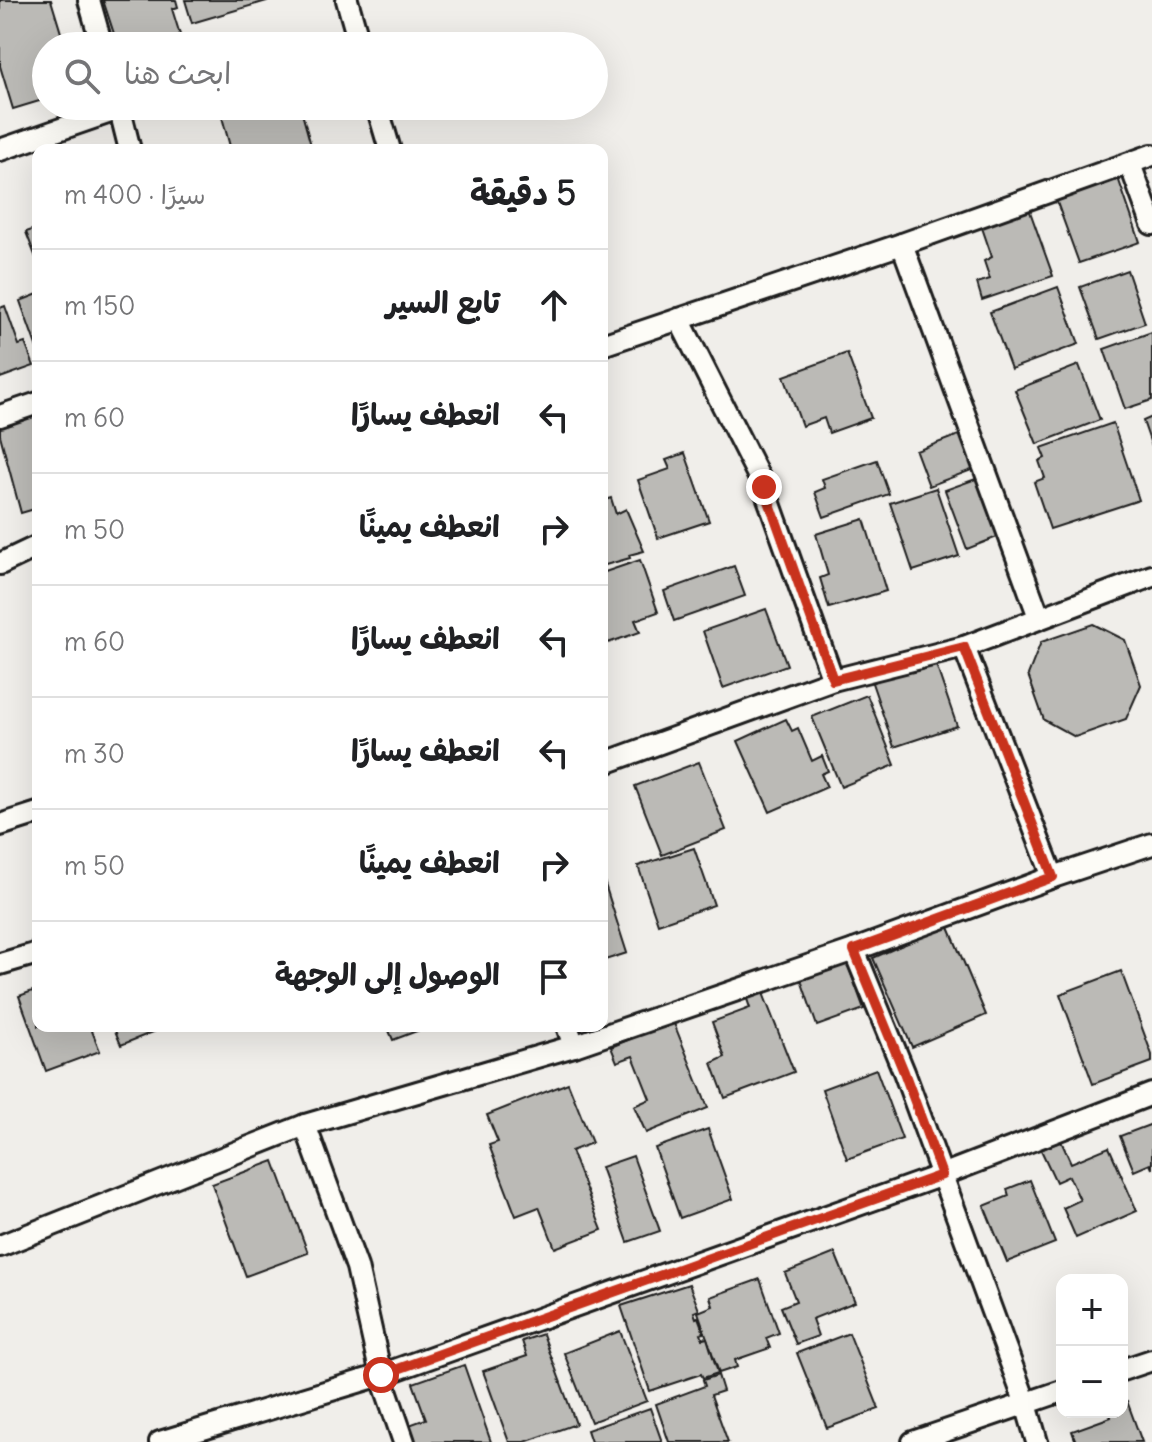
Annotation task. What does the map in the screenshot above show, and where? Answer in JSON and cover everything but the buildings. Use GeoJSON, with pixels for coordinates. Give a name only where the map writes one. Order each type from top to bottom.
{"type":"FeatureCollection","features":[{"type":"Feature","properties":{"kind":"street"},"geometry":{"type":"LineString","coordinates":[[89,0],[98,32]]}},
{"type":"Feature","properties":{"kind":"street"},"geometry":{"type":"LineString","coordinates":[[347,0],[356,32]]}},
{"type":"Feature","properties":{"kind":"street"},"geometry":{"type":"LineString","coordinates":[[0,150],[83,120]]}},
{"type":"Feature","properties":{"kind":"street"},"geometry":{"type":"LineString","coordinates":[[122,120],[128,144]]}},
{"type":"Feature","properties":{"kind":"street"},"geometry":{"type":"LineString","coordinates":[[381,120],[388,144]]}},
{"type":"Feature","properties":{"kind":"street"},"geometry":{"type":"LineString","coordinates":[[608,343],[902,244],[1152,155]]}},
{"type":"Feature","properties":{"kind":"street"},"geometry":{"type":"LineString","coordinates":[[1130,164],[1152,224]]}},
{"type":"Feature","properties":{"kind":"street"},"geometry":{"type":"LineString","coordinates":[[902,244],[1039,617]]}},
{"type":"Feature","properties":{"kind":"street"},"geometry":{"type":"LineString","coordinates":[[679,319],[764,487],[833,680]]}},
{"type":"Feature","properties":{"kind":"street"},"geometry":{"type":"LineString","coordinates":[[0,416],[32,405]]}},
{"type":"Feature","properties":{"kind":"street"},"geometry":{"type":"LineString","coordinates":[[0,564],[32,549]]}},
{"type":"Feature","properties":{"kind":"street"},"geometry":{"type":"LineString","coordinates":[[608,761],[833,680],[964,647],[1152,576]]}},
{"type":"Feature","properties":{"kind":"street"},"geometry":{"type":"LineString","coordinates":[[964,647],[1053,877]]}},
{"type":"Feature","properties":{"kind":"street"},"geometry":{"type":"LineString","coordinates":[[0,825],[32,815]]}},
{"type":"Feature","properties":{"kind":"street"},"geometry":{"type":"LineString","coordinates":[[0,1246],[305,1125],[574,1046],[1152,844]]}},
{"type":"Feature","properties":{"kind":"street"},"geometry":{"type":"LineString","coordinates":[[854,950],[904,1072],[1026,1404],[1037,1442]]}},
{"type":"Feature","properties":{"kind":"street"},"geometry":{"type":"LineString","coordinates":[[0,964],[32,955]]}},
{"type":"Feature","properties":{"kind":"street"},"geometry":{"type":"LineString","coordinates":[[569,1032],[574,1046]]}},
{"type":"Feature","properties":{"kind":"street"},"geometry":{"type":"LineString","coordinates":[[160,1442],[381,1375],[942,1175],[1152,1094]]}},
{"type":"Feature","properties":{"kind":"street"},"geometry":{"type":"LineString","coordinates":[[305,1125],[357,1267],[381,1375],[404,1442]]}},
{"type":"Feature","properties":{"kind":"street"},"geometry":{"type":"LineString","coordinates":[[1128,1368],[1152,1360]]}},
{"type":"Feature","properties":{"kind":"street"},"geometry":{"type":"LineString","coordinates":[[913,1442],[1056,1393]]}},
{"type":"Feature","properties":{"kind":"route"},"geometry":{"type":"LineString","coordinates":[[381,1375],[942,1175],[854,950],[1053,877],[964,647],[833,680],[764,487]]}}]}
